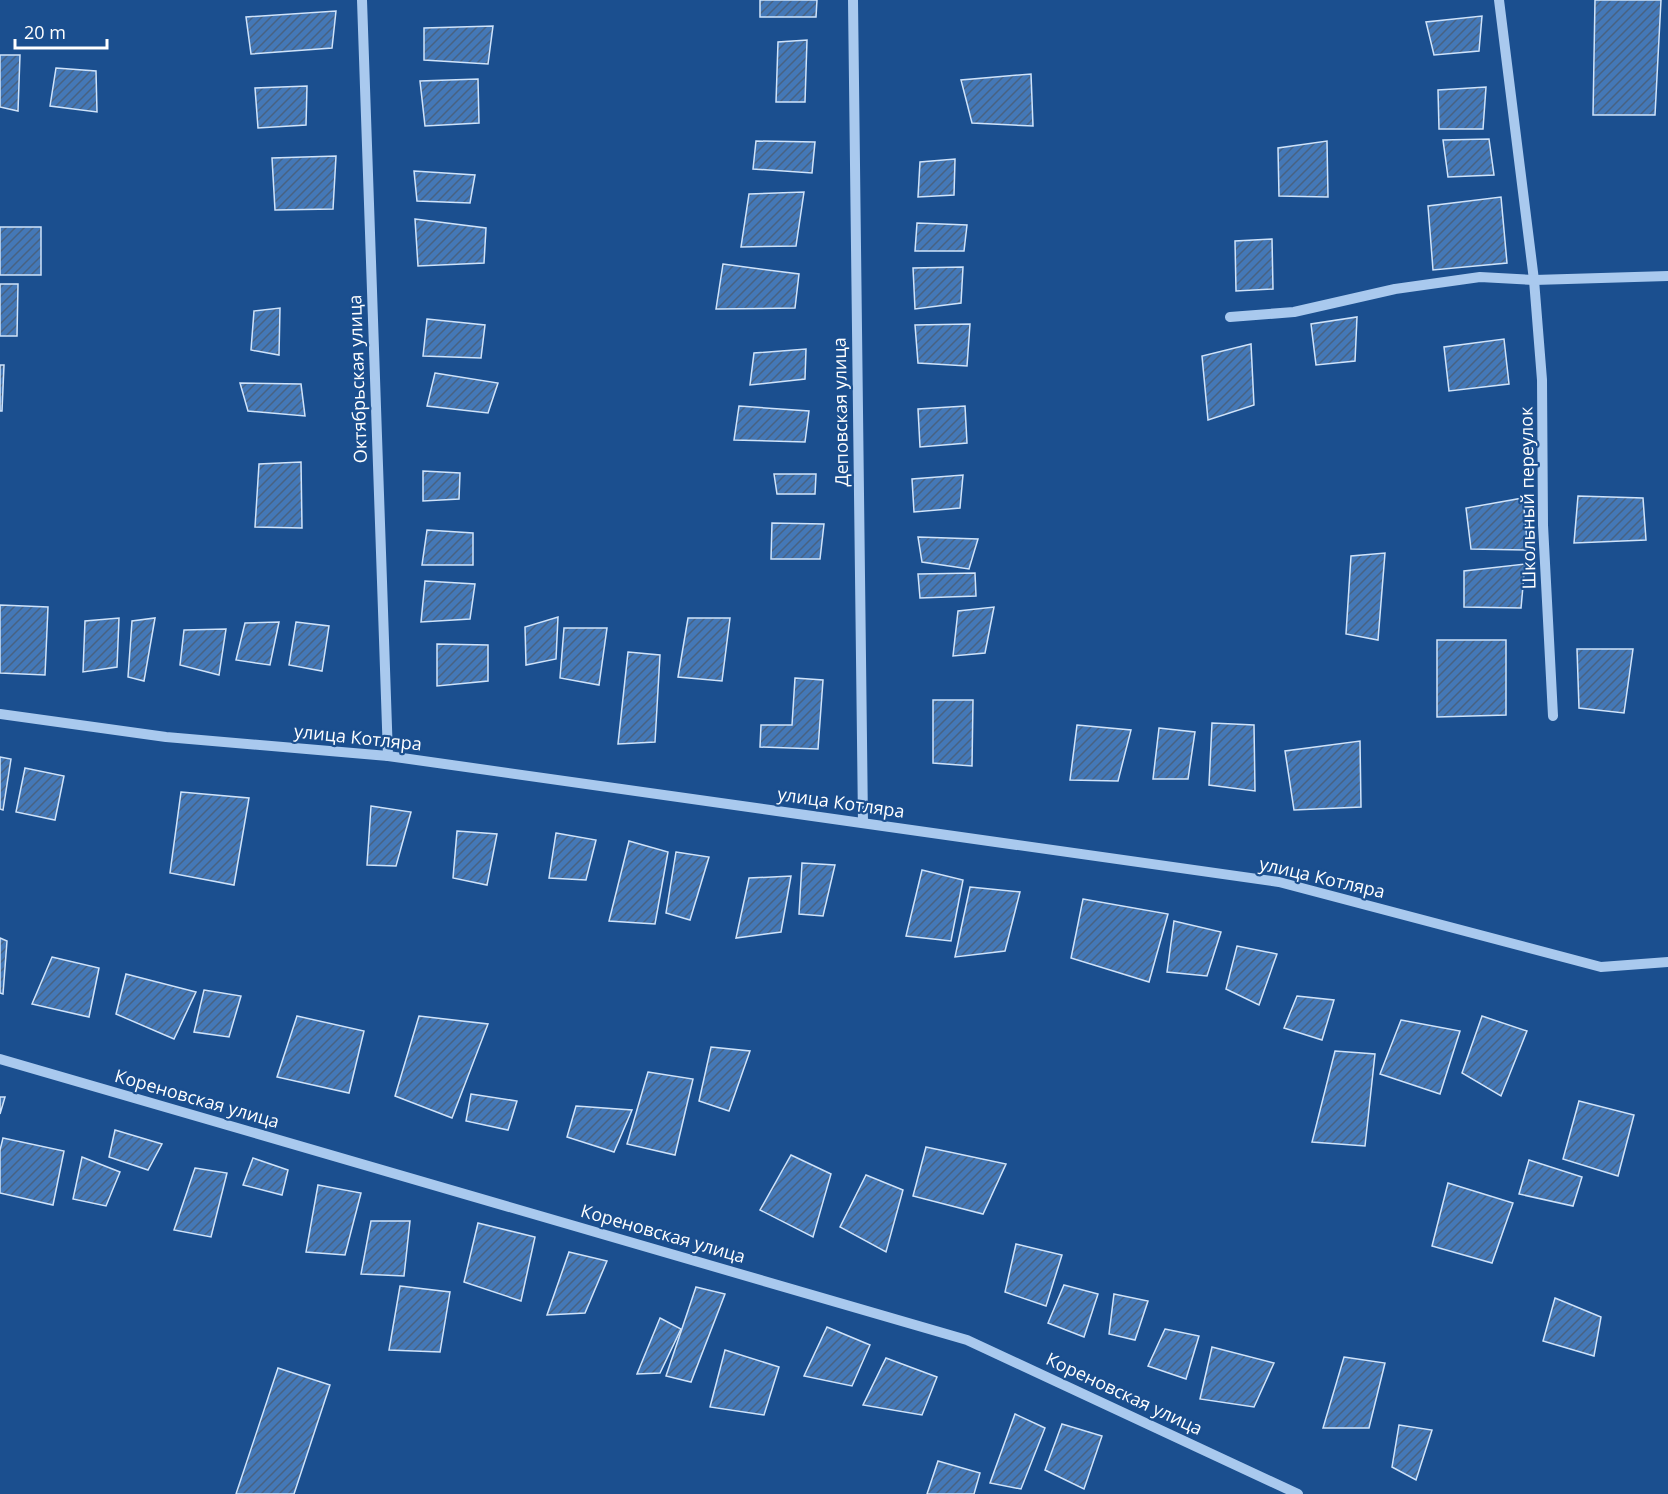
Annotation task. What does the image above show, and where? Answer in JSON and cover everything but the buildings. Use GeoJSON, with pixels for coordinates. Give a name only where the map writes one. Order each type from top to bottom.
{"type":"FeatureCollection","features":[{"type":"Feature","properties":{"kind":"street","name":"Октябрьская улица"},"geometry":{"type":"LineString","coordinates":[[362,0],[388,756]]}},
{"type":"Feature","properties":{"kind":"street","name":"Деповская улица"},"geometry":{"type":"LineString","coordinates":[[853,0],[863,823]]}},
{"type":"Feature","properties":{"kind":"street","name":"Школьный переулок"},"geometry":{"type":"LineString","coordinates":[[1499,0],[1534,280],[1542,380],[1543,525],[1553,716]]}},
{"type":"Feature","properties":{"kind":"street"},"geometry":{"type":"LineString","coordinates":[[1230,317],[1294,312],[1395,289],[1480,277],[1534,280],[1668,276]]}},
{"type":"Feature","properties":{"kind":"street","name":"улица Котляра"},"geometry":{"type":"LineString","coordinates":[[0,714],[166,737],[388,756],[1279,882],[1600,967],[1668,962]]}},
{"type":"Feature","properties":{"kind":"street","name":"Кореновская улица"},"geometry":{"type":"LineString","coordinates":[[0,1059],[967,1340],[1298,1494]]}}]}
